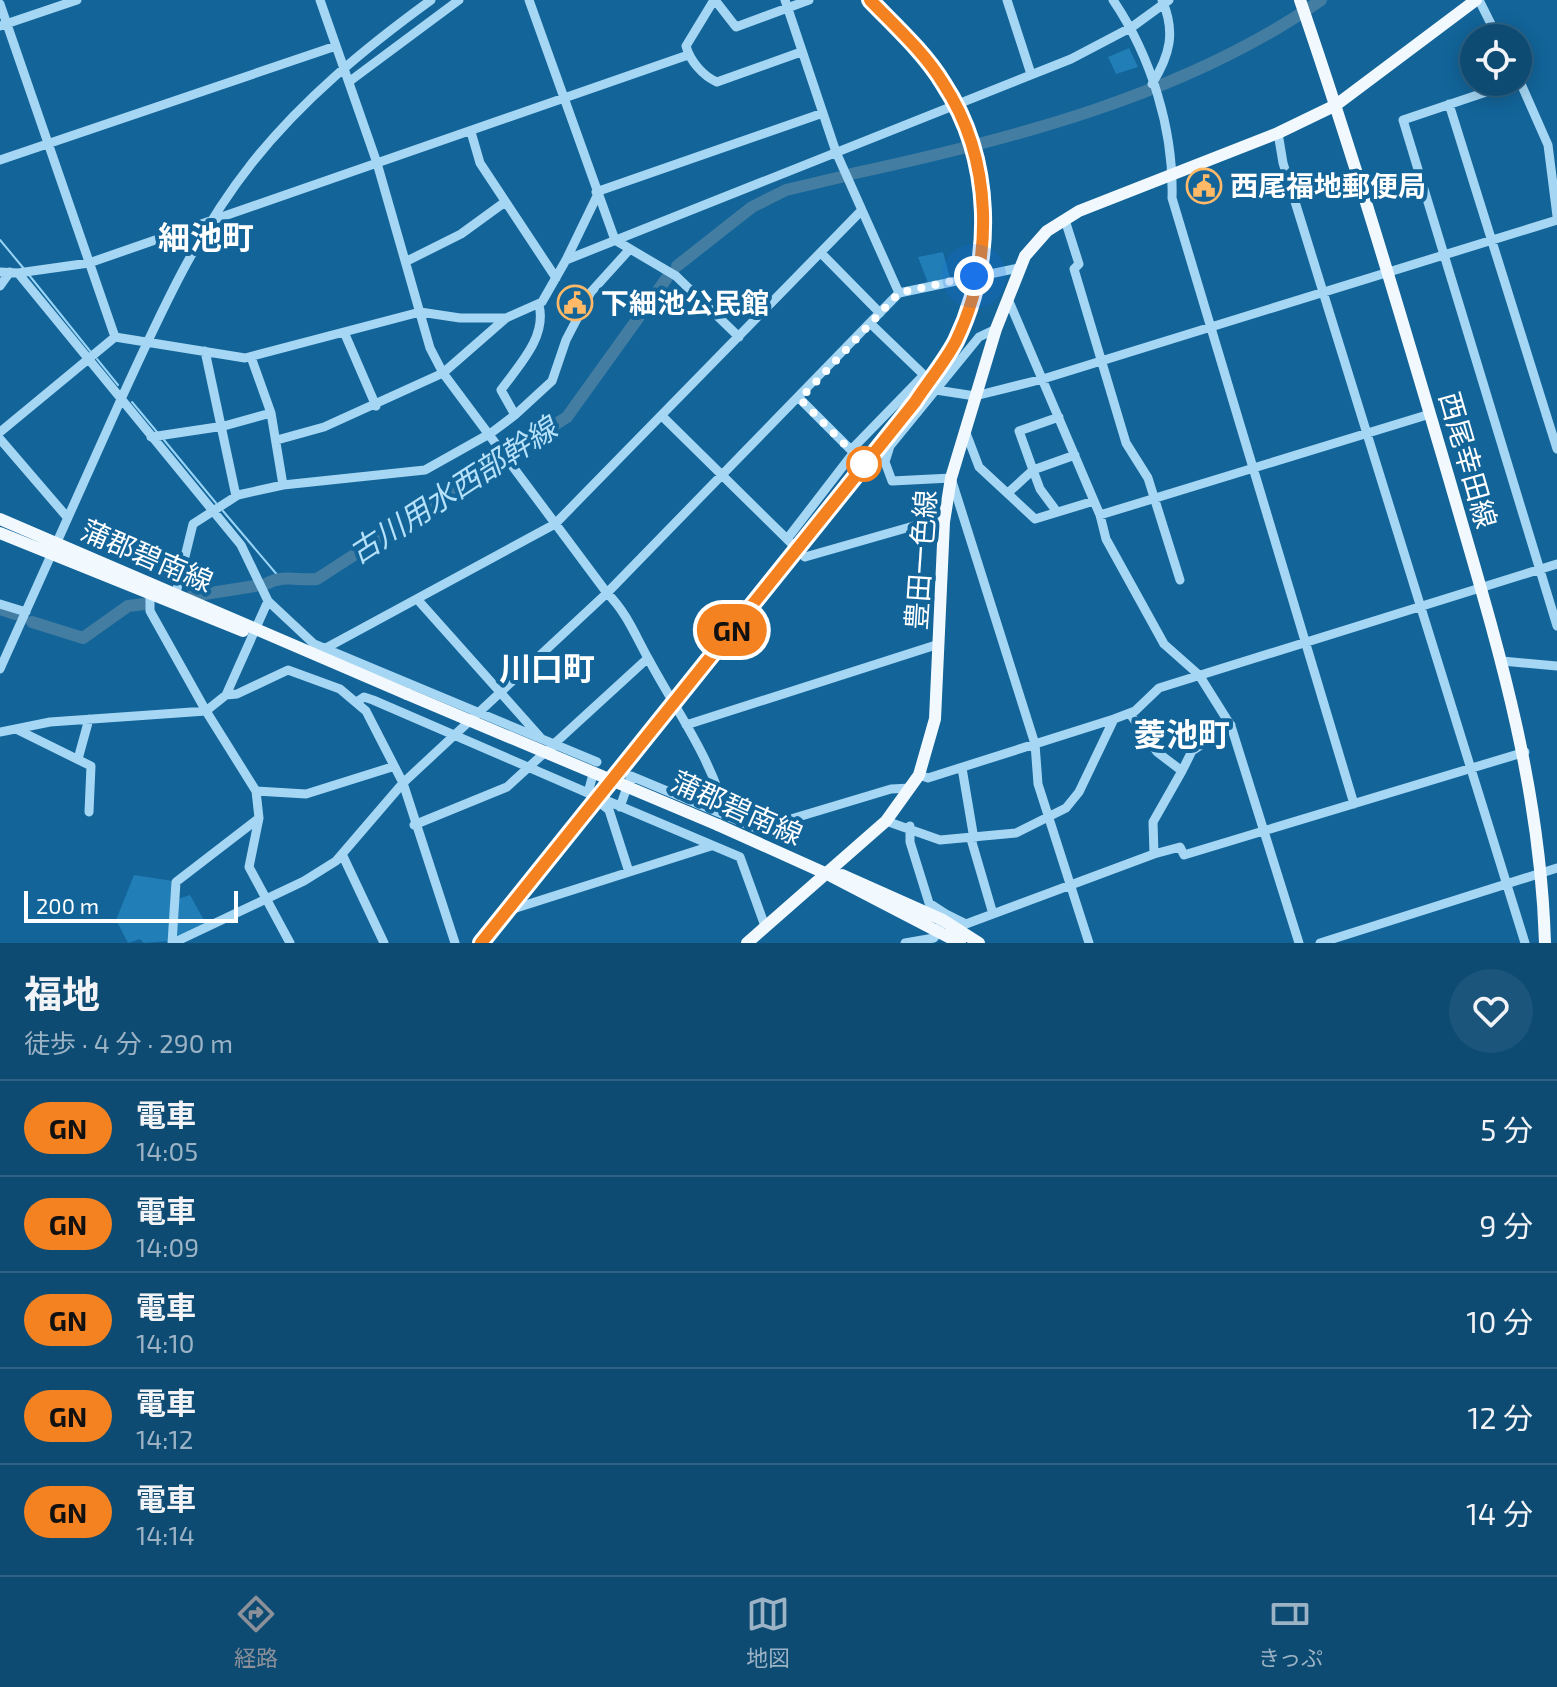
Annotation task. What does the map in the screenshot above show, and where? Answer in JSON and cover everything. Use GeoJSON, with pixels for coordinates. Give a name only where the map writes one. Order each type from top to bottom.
{"type":"FeatureCollection","features":[{"type":"Feature","properties":{"kind":"main road","name":"西尾幸田線"},"geometry":{"type":"LineString","coordinates":[[1300,0],[1388,272],[1502,661],[1525,752],[1543,875],[1545,943]]}},
{"type":"Feature","properties":{"kind":"main road","name":"豊田一色線"},"geometry":{"type":"LineString","coordinates":[[747,943],[886,821],[919,775],[935,719],[945,517],[951,478],[996,329],[1019,268],[1047,231],[1065,220],[1278,133],[1336,105],[1478,0]]}},
{"type":"Feature","properties":{"kind":"main road","name":"蒲郡碧南線"},"geometry":{"type":"LineString","coordinates":[[0,519],[54,550],[150,596],[254,632],[722,820],[827,874],[847,876],[960,943]]}},
{"type":"Feature","properties":{"kind":"main road","name":"蒲郡碧南線"},"geometry":{"type":"LineString","coordinates":[[0,533],[176,593],[254,632]]}},
{"type":"Feature","properties":{"kind":"main road","name":"蒲郡碧南線"},"geometry":{"type":"LineString","coordinates":[[940,929],[979,943]]}},
{"type":"Feature","properties":{"kind":"street"},"geometry":{"type":"LineString","coordinates":[[3,24],[77,0]]}},
{"type":"Feature","properties":{"kind":"street"},"geometry":{"type":"LineString","coordinates":[[320,0],[377,163],[430,348],[443,373],[491,433],[607,593],[626,613],[717,780],[722,820]]}},
{"type":"Feature","properties":{"kind":"street"},"geometry":{"type":"LineString","coordinates":[[0,669],[147,342],[210,221],[275,136],[344,67],[431,0]]}},
{"type":"Feature","properties":{"kind":"street"},"geometry":{"type":"LineString","coordinates":[[350,81],[459,0]]}},
{"type":"Feature","properties":{"kind":"street"},"geometry":{"type":"LineString","coordinates":[[529,0],[615,240],[676,276],[739,337]]}},
{"type":"Feature","properties":{"kind":"street"},"geometry":{"type":"LineString","coordinates":[[801,52],[717,82],[707,78],[688,55],[686,46],[714,0],[736,27],[786,4],[809,0]]}},
{"type":"Feature","properties":{"kind":"street"},"geometry":{"type":"LineString","coordinates":[[1007,0],[1031,74]]}},
{"type":"Feature","properties":{"kind":"street"},"geometry":{"type":"LineString","coordinates":[[1113,0],[1143,49],[1171,152],[1172,198],[1354,804]]}},
{"type":"Feature","properties":{"kind":"street"},"geometry":{"type":"LineString","coordinates":[[1478,0],[1491,24]]}},
{"type":"Feature","properties":{"kind":"street"},"geometry":{"type":"LineString","coordinates":[[566,260],[1031,74],[1132,27],[1165,1],[1169,22],[1169,57],[1152,84]]}},
{"type":"Feature","properties":{"kind":"street"},"geometry":{"type":"LineString","coordinates":[[0,4],[3,24],[115,337]]}},
{"type":"Feature","properties":{"kind":"street"},"geometry":{"type":"LineString","coordinates":[[786,4],[836,152],[899,293]]}},
{"type":"Feature","properties":{"kind":"street"},"geometry":{"type":"LineString","coordinates":[[0,160],[336,46]]}},
{"type":"Feature","properties":{"kind":"street"},"geometry":{"type":"LineString","coordinates":[[0,286],[16,272],[89,263],[688,55]]}},
{"type":"Feature","properties":{"kind":"street"},"geometry":{"type":"LineString","coordinates":[[1472,96],[1403,120],[1557,626]]}},
{"type":"Feature","properties":{"kind":"street"},"geometry":{"type":"LineString","coordinates":[[871,324],[930,382],[975,396],[1043,379],[1326,293],[1557,218],[1554,171],[1548,145],[1525,96]]}},
{"type":"Feature","properties":{"kind":"street"},"geometry":{"type":"LineString","coordinates":[[1449,104],[1557,449]]}},
{"type":"Feature","properties":{"kind":"street"},"geometry":{"type":"LineString","coordinates":[[277,440],[324,427],[443,373],[506,318],[539,305],[566,260],[596,194],[823,113]]}},
{"type":"Feature","properties":{"kind":"street"},"geometry":{"type":"LineString","coordinates":[[471,132],[480,163],[556,278]]}},
{"type":"Feature","properties":{"kind":"street"},"geometry":{"type":"LineString","coordinates":[[1278,133],[1283,163],[1326,293],[1525,943]]}},
{"type":"Feature","properties":{"kind":"street"},"geometry":{"type":"LineString","coordinates":[[407,261],[461,234],[505,202]]}},
{"type":"Feature","properties":{"kind":"street"},"geometry":{"type":"LineString","coordinates":[[326,648],[555,524],[861,211]]}},
{"type":"Feature","properties":{"kind":"street"},"geometry":{"type":"LineString","coordinates":[[1065,220],[1079,264],[1074,269],[1126,443],[1148,478],[1180,580]]}},
{"type":"Feature","properties":{"kind":"street"},"geometry":{"type":"LineString","coordinates":[[176,593],[193,524],[236,496],[283,485],[425,470],[491,433],[515,415],[552,381],[566,340],[591,292],[629,250]]}},
{"type":"Feature","properties":{"kind":"street"},"geometry":{"type":"LineString","coordinates":[[821,253],[880,313]]}},
{"type":"Feature","properties":{"kind":"street"},"geometry":{"type":"LineString","coordinates":[[259,818],[176,882],[172,943],[304,881],[342,854],[403,783],[607,593],[800,399],[899,293],[1019,268]]}},
{"type":"Feature","properties":{"kind":"street"},"geometry":{"type":"LineString","coordinates":[[16,272],[91,356],[121,400],[157,436],[216,507],[241,545],[268,601],[314,644],[597,762]]}},
{"type":"Feature","properties":{"kind":"street"},"geometry":{"type":"LineString","coordinates":[[1008,299],[1100,515],[1106,539],[1164,644],[1199,675],[1231,725],[1299,943]]}},
{"type":"Feature","properties":{"kind":"street"},"geometry":{"type":"LineString","coordinates":[[515,415],[501,390],[531,349],[541,324],[539,305]]}},
{"type":"Feature","properties":{"kind":"street"},"geometry":{"type":"LineString","coordinates":[[0,432],[115,337],[251,357],[420,312],[460,318],[506,318]]}},
{"type":"Feature","properties":{"kind":"street"},"geometry":{"type":"LineString","coordinates":[[851,450],[979,337],[996,329]]}},
{"type":"Feature","properties":{"kind":"street"},"geometry":{"type":"LineString","coordinates":[[344,332],[376,406]]}},
{"type":"Feature","properties":{"kind":"street"},"geometry":{"type":"LineString","coordinates":[[205,351],[220,422],[224,426],[236,496]]}},
{"type":"Feature","properties":{"kind":"street"},"geometry":{"type":"LineString","coordinates":[[251,357],[271,413],[283,485]]}},
{"type":"Feature","properties":{"kind":"street"},"geometry":{"type":"LineString","coordinates":[[930,382],[890,446],[885,462],[892,481],[951,478],[1035,744],[1038,784],[1089,943]]}},
{"type":"Feature","properties":{"kind":"street"},"geometry":{"type":"LineString","coordinates":[[793,545],[854,452],[800,399]]}},
{"type":"Feature","properties":{"kind":"street"},"geometry":{"type":"LineString","coordinates":[[157,436],[224,426],[271,413]]}},
{"type":"Feature","properties":{"kind":"street"},"geometry":{"type":"LineString","coordinates":[[1100,515],[1430,414]]}},
{"type":"Feature","properties":{"kind":"street"},"geometry":{"type":"LineString","coordinates":[[662,416],[805,557],[945,517]]}},
{"type":"Feature","properties":{"kind":"street"},"geometry":{"type":"LineString","coordinates":[[1057,512],[1040,489],[1019,431],[1059,417]]}},
{"type":"Feature","properties":{"kind":"street"},"geometry":{"type":"LineString","coordinates":[[966,433],[979,467],[1035,519],[1094,501]]}},
{"type":"Feature","properties":{"kind":"street"},"geometry":{"type":"LineString","coordinates":[[0,439],[67,517]]}},
{"type":"Feature","properties":{"kind":"street"},"geometry":{"type":"LineString","coordinates":[[1009,492],[1033,470],[1075,455]]}},
{"type":"Feature","properties":{"kind":"street"},"geometry":{"type":"LineString","coordinates":[[919,775],[928,778],[1130,714],[1159,688],[1557,564]]}},
{"type":"Feature","properties":{"kind":"street"},"geometry":{"type":"LineString","coordinates":[[150,596],[150,611],[206,711],[256,791],[259,818],[257,842],[249,867],[290,943]]}},
{"type":"Feature","properties":{"kind":"street"},"geometry":{"type":"LineString","coordinates":[[417,599],[542,739]]}},
{"type":"Feature","properties":{"kind":"street"},"geometry":{"type":"LineString","coordinates":[[0,732],[89,719],[206,711],[226,695],[268,601]]}},
{"type":"Feature","properties":{"kind":"street"},"geometry":{"type":"LineString","coordinates":[[0,604],[26,612]]}},
{"type":"Feature","properties":{"kind":"street"},"geometry":{"type":"LineString","coordinates":[[686,725],[939,644]]}},
{"type":"Feature","properties":{"kind":"street"},"geometry":{"type":"LineString","coordinates":[[414,825],[507,787],[648,658]]}},
{"type":"Feature","properties":{"kind":"street"},"geometry":{"type":"LineString","coordinates":[[1502,661],[1557,666]]}},
{"type":"Feature","properties":{"kind":"street"},"geometry":{"type":"LineString","coordinates":[[226,695],[237,694],[288,670],[340,689],[358,701],[403,783],[414,825],[433,867],[455,943]]}},
{"type":"Feature","properties":{"kind":"street"},"geometry":{"type":"LineString","coordinates":[[358,701],[364,697],[373,700],[588,793],[592,778]]}},
{"type":"Feature","properties":{"kind":"street"},"geometry":{"type":"LineString","coordinates":[[1130,714],[1157,752],[1182,771]]}},
{"type":"Feature","properties":{"kind":"street"},"geometry":{"type":"LineString","coordinates":[[78,759],[89,719]]}},
{"type":"Feature","properties":{"kind":"street"},"geometry":{"type":"LineString","coordinates":[[886,821],[910,826],[940,840],[1016,833],[1066,808],[1079,792],[1114,719]]}},
{"type":"Feature","properties":{"kind":"street"},"geometry":{"type":"LineString","coordinates":[[1154,854],[1153,822],[1192,751],[1231,725]]}},
{"type":"Feature","properties":{"kind":"street"},"geometry":{"type":"LineString","coordinates":[[16,729],[91,766],[89,812]]}},
{"type":"Feature","properties":{"kind":"street"},"geometry":{"type":"LineString","coordinates":[[905,943],[1072,887],[1154,854],[1180,847],[1184,855],[1525,752]]}},
{"type":"Feature","properties":{"kind":"street"},"geometry":{"type":"LineString","coordinates":[[256,791],[306,794],[392,767]]}},
{"type":"Feature","properties":{"kind":"street"},"geometry":{"type":"LineString","coordinates":[[962,768],[972,839],[993,914]]}},
{"type":"Feature","properties":{"kind":"street"},"geometry":{"type":"LineString","coordinates":[[620,807],[631,776],[722,820],[758,829],[891,789],[911,788]]}},
{"type":"Feature","properties":{"kind":"street"},"geometry":{"type":"LineString","coordinates":[[629,872],[609,810],[600,803],[603,799],[740,857],[765,926]]}},
{"type":"Feature","properties":{"kind":"street"},"geometry":{"type":"LineString","coordinates":[[910,826],[910,842],[940,929]]}},
{"type":"Feature","properties":{"kind":"street"},"geometry":{"type":"LineString","coordinates":[[486,943],[513,909],[711,846]]}},
{"type":"Feature","properties":{"kind":"street"},"geometry":{"type":"LineString","coordinates":[[342,854],[384,943]]}},
{"type":"Feature","properties":{"kind":"street"},"geometry":{"type":"LineString","coordinates":[[1320,943],[1543,875],[1557,868]]}},
{"type":"Feature","properties":{"kind":"shaded area"},"geometry":{"type":"Polygon","coordinates":[[[1129,48],[1138,67],[1116,74],[1108,57],[1129,48]]]}},
{"type":"Feature","properties":{"kind":"shaded area"},"geometry":{"type":"Polygon","coordinates":[[[943,252],[950,278],[928,283],[918,257],[943,252]]]}},
{"type":"Feature","properties":{"kind":"shaded area"},"geometry":{"type":"Polygon","coordinates":[[[134,875],[173,881],[169,941],[144,943],[140,939],[128,943],[116,920],[134,875]]]}},
{"type":"Feature","properties":{"kind":"shaded area"},"geometry":{"type":"Polygon","coordinates":[[[190,895],[206,924],[174,941],[175,900],[190,895]]]}},
{"type":"Feature","properties":{"kind":"waterway","name":"古川用水西部幹線"},"geometry":{"type":"LineString","coordinates":[[851,174],[1034,129],[1155,88],[1269,33],[1321,0]]}},
{"type":"Feature","properties":{"kind":"waterway","name":"古川用水西部幹線"},"geometry":{"type":"LineString","coordinates":[[677,266],[752,207],[786,190],[841,177]]}},
{"type":"Feature","properties":{"kind":"waterway"},"geometry":{"type":"LineString","coordinates":[[0,240],[25,270]]}},
{"type":"Feature","properties":{"kind":"waterway"},"geometry":{"type":"LineString","coordinates":[[29,275],[90,351]]}},
{"type":"Feature","properties":{"kind":"waterway","name":"古川用水西部幹線"},"geometry":{"type":"LineString","coordinates":[[266,584],[285,579],[317,579],[567,417],[669,275]]}},
{"type":"Feature","properties":{"kind":"waterway"},"geometry":{"type":"LineString","coordinates":[[97,359],[118,385]]}},
{"type":"Feature","properties":{"kind":"waterway"},"geometry":{"type":"LineString","coordinates":[[132,402],[157,432]]}},
{"type":"Feature","properties":{"kind":"waterway"},"geometry":{"type":"LineString","coordinates":[[164,440],[216,503]]}},
{"type":"Feature","properties":{"kind":"waterway"},"geometry":{"type":"LineString","coordinates":[[223,511],[279,577]]}},
{"type":"Feature","properties":{"kind":"waterway","name":"古川用水西部幹線"},"geometry":{"type":"LineString","coordinates":[[192,596],[255,586]]}},
{"type":"Feature","properties":{"kind":"waterway","name":"古川用水西部幹線"},"geometry":{"type":"LineString","coordinates":[[32,622],[83,638],[128,606],[145,604]]}},
{"type":"Feature","properties":{"kind":"waterway","name":"古川用水西部幹線"},"geometry":{"type":"LineString","coordinates":[[0,609],[15,614]]}},
{"type":"Feature","properties":{"kind":"tunnel"},"geometry":{"type":"LineString","coordinates":[[927,379],[933,383]]}},
{"type":"Feature","properties":{"kind":"railway"},"geometry":{"type":"LineString","coordinates":[[807,536],[870,462],[926,387],[968,306],[980,262],[984,218],[980,172],[965,125],[935,74],[870,0]]}},
{"type":"Feature","properties":{"kind":"railway"},"geometry":{"type":"LineString","coordinates":[[616,774],[812,529]]}},
{"type":"Feature","properties":{"kind":"railway"},"geometry":{"type":"LineString","coordinates":[[481,943],[607,784]]}},
{"type":"Feature","properties":{"kind":"train","name":"GN"},"geometry":{"type":"LineString","coordinates":[[481,943],[915,402],[954,345],[966,319],[983,243],[976,160],[966,127],[943,82],[870,0]]}},
{"type":"Feature","properties":{"kind":"place","name":"西尾福地郵便局"},"geometry":{"type":"Point","coordinates":[1204,186]}},
{"type":"Feature","properties":{"kind":"place","name":"下細池公民館"},"geometry":{"type":"Point","coordinates":[575,303]}},
{"type":"Feature","properties":{"kind":"district","name":"細池町"},"geometry":{"type":"Point","coordinates":[206,238]}},
{"type":"Feature","properties":{"kind":"district","name":"川口町"},"geometry":{"type":"Point","coordinates":[547,669]}},
{"type":"Feature","properties":{"kind":"district","name":"菱池町"},"geometry":{"type":"Point","coordinates":[1182,735]}},
{"type":"Feature","properties":{"kind":"route"},"geometry":{"type":"LineString","coordinates":[[864,464],[800,399],[899,293],[974,276]]}}]}
